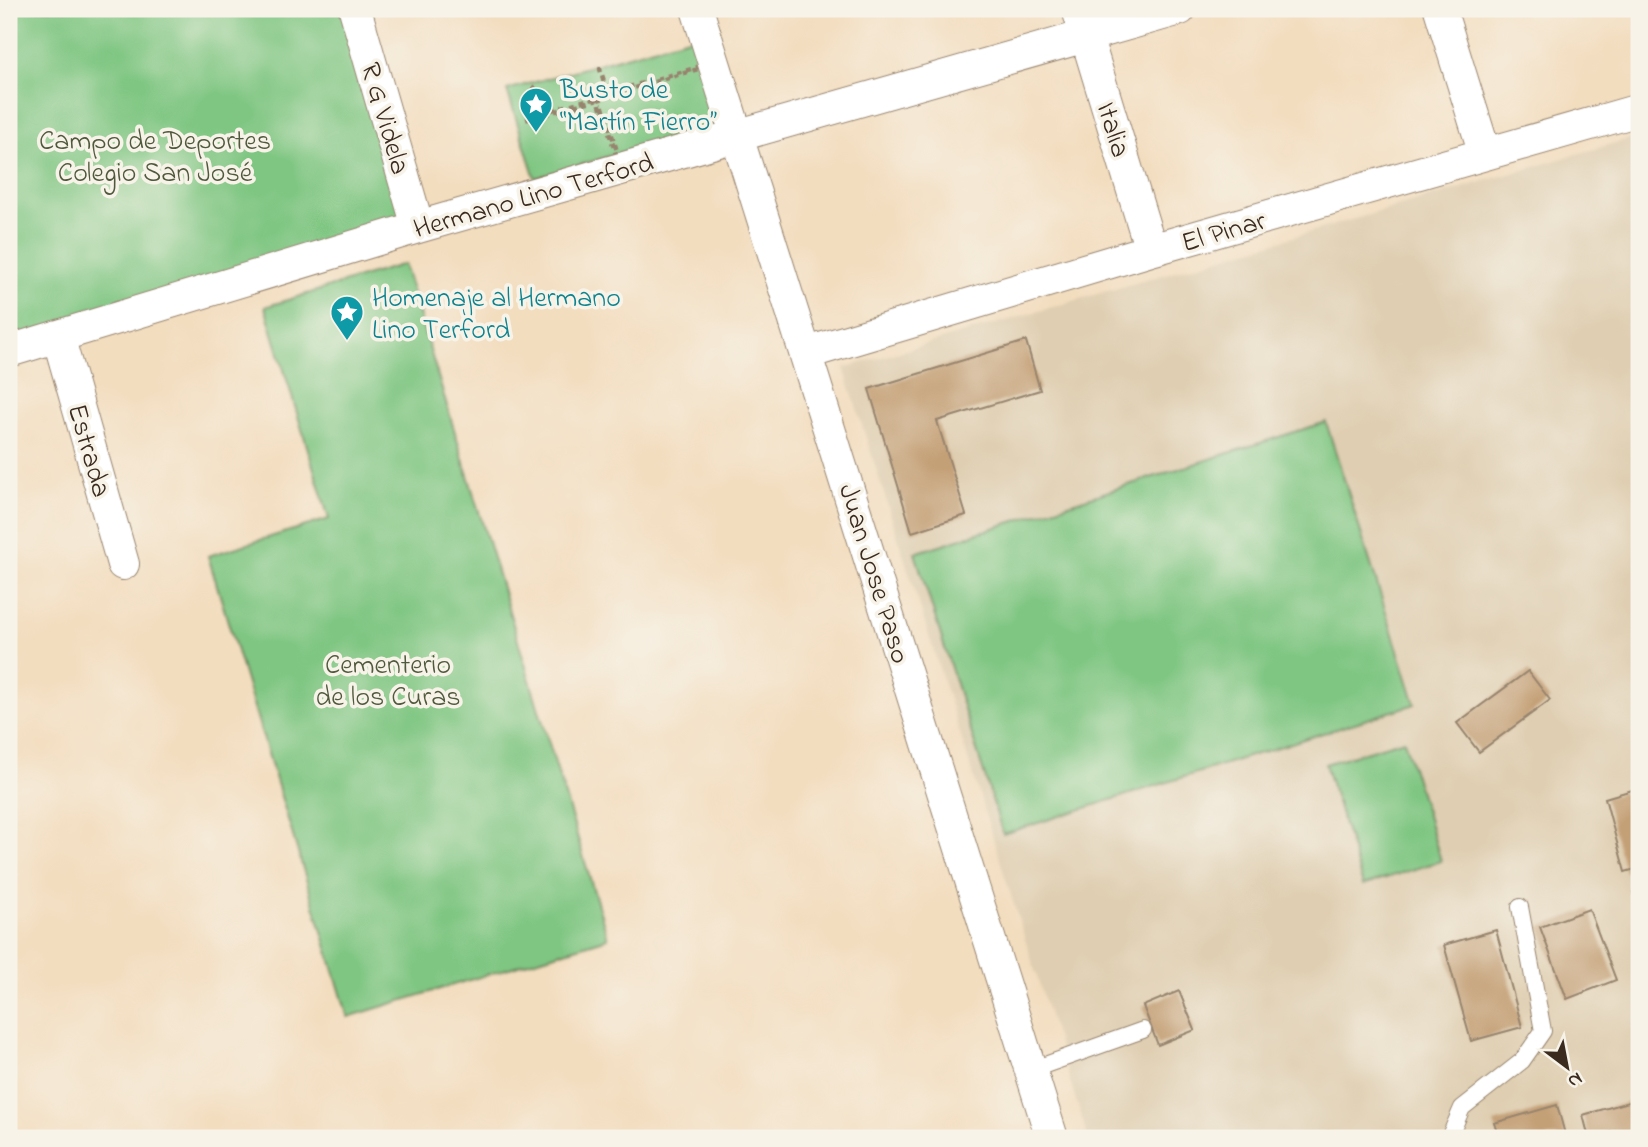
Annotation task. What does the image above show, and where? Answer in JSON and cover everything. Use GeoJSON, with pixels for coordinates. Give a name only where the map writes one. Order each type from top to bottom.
{"type":"FeatureCollection","features":[{"type":"Feature","properties":{"kind":"street","name":"Juan Jose Paso"},"geometry":{"type":"LineString","coordinates":[[697,9],[1052,1138]]}},
{"type":"Feature","properties":{"kind":"street","name":"Hermano Lino Terford"},"geometry":{"type":"LineString","coordinates":[[9,351],[418,227],[738,135],[1083,22],[1180,9]]}},
{"type":"Feature","properties":{"kind":"street"},"geometry":{"type":"LineString","coordinates":[[1440,9],[1485,154]]}},
{"type":"Feature","properties":{"kind":"street","name":"R G Videla"},"geometry":{"type":"LineString","coordinates":[[366,11],[418,227]]}},
{"type":"Feature","properties":{"kind":"street","name":"Italia"},"geometry":{"type":"LineString","coordinates":[[1083,22],[1151,250]]}},
{"type":"Feature","properties":{"kind":"street","name":"El Pinar"},"geometry":{"type":"LineString","coordinates":[[807,353],[1151,250],[1639,110]]}},
{"type":"Feature","properties":{"kind":"street","name":"Estrada"},"geometry":{"type":"LineString","coordinates":[[58,336],[123,564]]}},
{"type":"Feature","properties":{"kind":"lane"},"geometry":{"type":"LineString","coordinates":[[1449,1138],[1462,1108],[1522,1061],[1543,1031],[1520,907]]}},
{"type":"Feature","properties":{"kind":"lane"},"geometry":{"type":"LineString","coordinates":[[1031,1070],[1143,1030]]}},
{"type":"Feature","properties":{"kind":"path"},"geometry":{"type":"LineString","coordinates":[[705,67],[600,98],[618,154],[598,99],[526,120],[525,118],[542,113],[534,86],[545,112],[607,94],[600,69],[608,93],[705,67]]}},
{"type":"Feature","properties":{"kind":"shaded area"},"geometry":{"type":"Polygon","coordinates":[[[1639,136],[1639,1138],[1088,1138],[844,368],[1639,136]]]}},
{"type":"Feature","properties":{"kind":"green space","name":"Campo de Deportes Colegio San José"},"geometry":{"type":"Polygon","coordinates":[[[9,9],[348,9],[418,227],[9,351],[9,9]]]}},
{"type":"Feature","properties":{"kind":"green space"},"geometry":{"type":"Polygon","coordinates":[[[695,36],[723,123],[535,178],[507,90],[695,36]]]}},
{"type":"Feature","properties":{"kind":"green space","name":"Cementerio de los Curas"},"geometry":{"type":"Polygon","coordinates":[[[404,264],[608,938],[348,1017],[208,556],[329,519],[265,307],[404,264]]]}},
{"type":"Feature","properties":{"kind":"green space"},"geometry":{"type":"Polygon","coordinates":[[[1326,422],[1415,704],[1003,834],[915,553],[1326,422]]]}},
{"type":"Feature","properties":{"kind":"green space"},"geometry":{"type":"Polygon","coordinates":[[[1404,740],[1441,861],[1363,885],[1325,764],[1404,740]]]}},
{"type":"Feature","properties":{"kind":"building"},"geometry":{"type":"Polygon","coordinates":[[[1026,341],[1040,390],[937,421],[966,515],[912,532],[869,389],[1026,341]]]}},
{"type":"Feature","properties":{"kind":"building"},"geometry":{"type":"Polygon","coordinates":[[[1528,671],[1550,700],[1479,752],[1457,723],[1528,671]]]}},
{"type":"Feature","properties":{"kind":"building"},"geometry":{"type":"Polygon","coordinates":[[[1639,788],[1639,868],[1625,872],[1605,798],[1639,788]]]}},
{"type":"Feature","properties":{"kind":"building"},"geometry":{"type":"Polygon","coordinates":[[[1639,890],[1639,913],[1638,913],[1633,892],[1639,890]]]}},
{"type":"Feature","properties":{"kind":"building"},"geometry":{"type":"Polygon","coordinates":[[[1589,909],[1616,980],[1567,999],[1540,927],[1589,909]]]}},
{"type":"Feature","properties":{"kind":"building"},"geometry":{"type":"Polygon","coordinates":[[[1496,930],[1522,1027],[1471,1041],[1444,945],[1496,930]]]}},
{"type":"Feature","properties":{"kind":"building"},"geometry":{"type":"Polygon","coordinates":[[[1179,991],[1195,1030],[1158,1045],[1143,1006],[1179,991]]]}},
{"type":"Feature","properties":{"kind":"building"},"geometry":{"type":"Polygon","coordinates":[[[1639,1099],[1639,1135],[1614,1138],[1612,1132],[1589,1138],[1583,1115],[1639,1099]]]}},
{"type":"Feature","properties":{"kind":"building"},"geometry":{"type":"Polygon","coordinates":[[[1557,1105],[1566,1138],[1499,1138],[1494,1123],[1557,1105]]]}},
{"type":"Feature","properties":{"kind":"building"},"geometry":{"type":"Polygon","coordinates":[[[1327,1132],[1328,1138],[1306,1138],[1306,1137],[1327,1132]]]}},
{"type":"Feature","properties":{"kind":"place","name":"Busto de “Martín Fierro”"},"geometry":{"type":"Point","coordinates":[536,134]}},
{"type":"Feature","properties":{"kind":"place","name":"Homenaje al Hermano Lino Terford"},"geometry":{"type":"Point","coordinates":[347,342]}}]}
